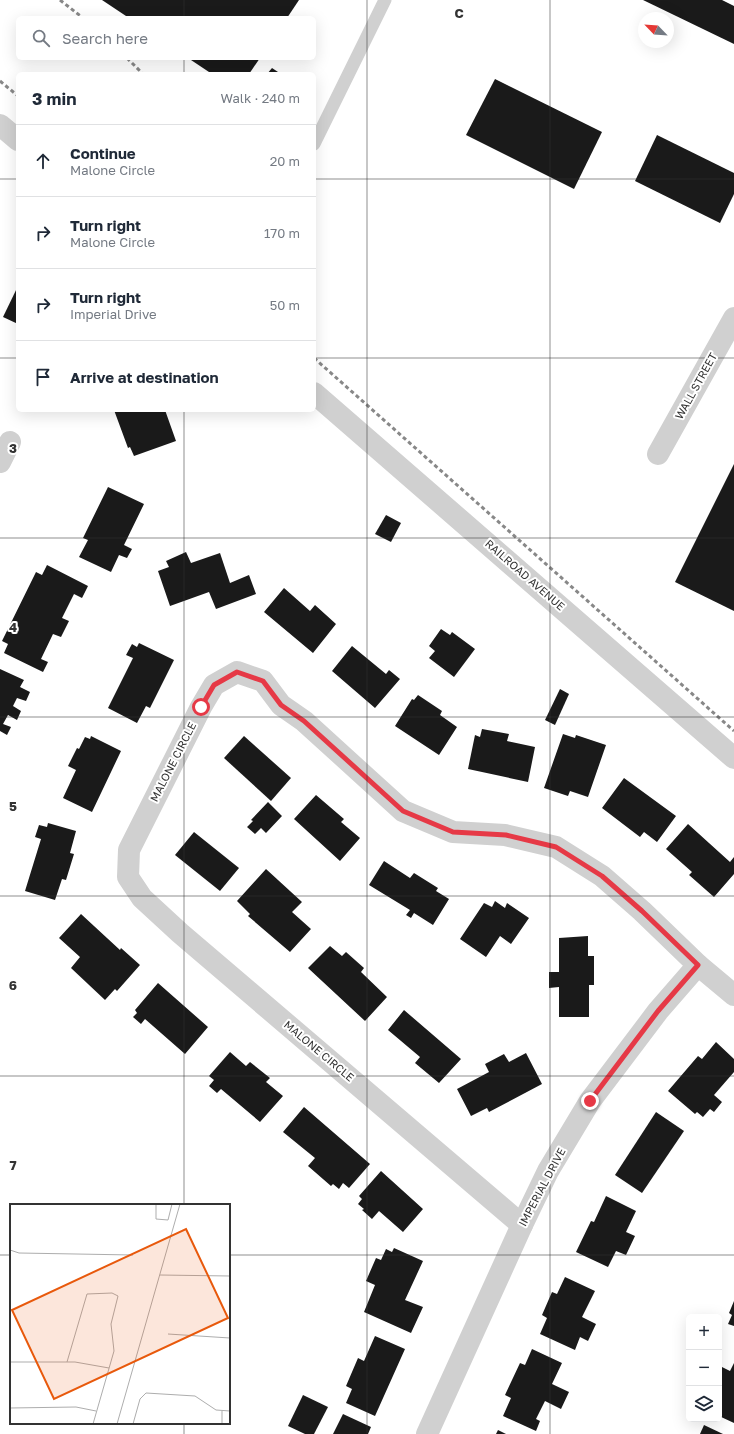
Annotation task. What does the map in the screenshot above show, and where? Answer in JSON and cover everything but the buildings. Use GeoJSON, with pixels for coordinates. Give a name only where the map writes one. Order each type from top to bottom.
{"type":"FeatureCollection","features":[{"type":"Feature","properties":{"kind":"street"},"geometry":{"type":"LineString","coordinates":[[0,125],[16,138]]}},
{"type":"Feature","properties":{"kind":"street","name":"WALL STREET"},"geometry":{"type":"LineString","coordinates":[[658,454],[734,318]]}},
{"type":"Feature","properties":{"kind":"street","name":"RAILROAD AVENUE"},"geometry":{"type":"LineString","coordinates":[[316,394],[734,758]]}},
{"type":"Feature","properties":{"kind":"street"},"geometry":{"type":"LineString","coordinates":[[0,462],[10,442]]}},
{"type":"Feature","properties":{"kind":"street","name":"MALONE CIRCLE"},"geometry":{"type":"LineString","coordinates":[[522,1225],[180,933],[142,898],[128,877],[129,850],[201,707],[214,685],[237,672],[263,681],[281,705],[304,721],[403,811],[453,832],[506,835],[556,847],[602,876],[642,911],[698,965],[734,995]]}},
{"type":"Feature","properties":{"kind":"street","name":"IMPERIAL DRIVE"},"geometry":{"type":"LineString","coordinates":[[427,1434],[548,1171],[590,1101],[658,1011],[698,965]]}},
{"type":"Feature","properties":{"kind":"lane"},"geometry":{"type":"LineString","coordinates":[[316,140],[385,0]]}},
{"type":"Feature","properties":{"kind":"railway"},"geometry":{"type":"LineString","coordinates":[[60,0],[80,16]]}},
{"type":"Feature","properties":{"kind":"railway"},"geometry":{"type":"LineString","coordinates":[[129,60],[141,72]]}},
{"type":"Feature","properties":{"kind":"railway"},"geometry":{"type":"LineString","coordinates":[[0,81],[16,94]]}},
{"type":"Feature","properties":{"kind":"railway"},"geometry":{"type":"LineString","coordinates":[[316,360],[734,731]]}},
{"type":"Feature","properties":{"kind":"route"},"geometry":{"type":"LineString","coordinates":[[201,707],[214,685],[237,672],[263,681],[281,705],[304,721],[403,811],[453,832],[506,835],[556,847],[602,876],[642,911],[698,965],[658,1011],[590,1101]]}}]}
